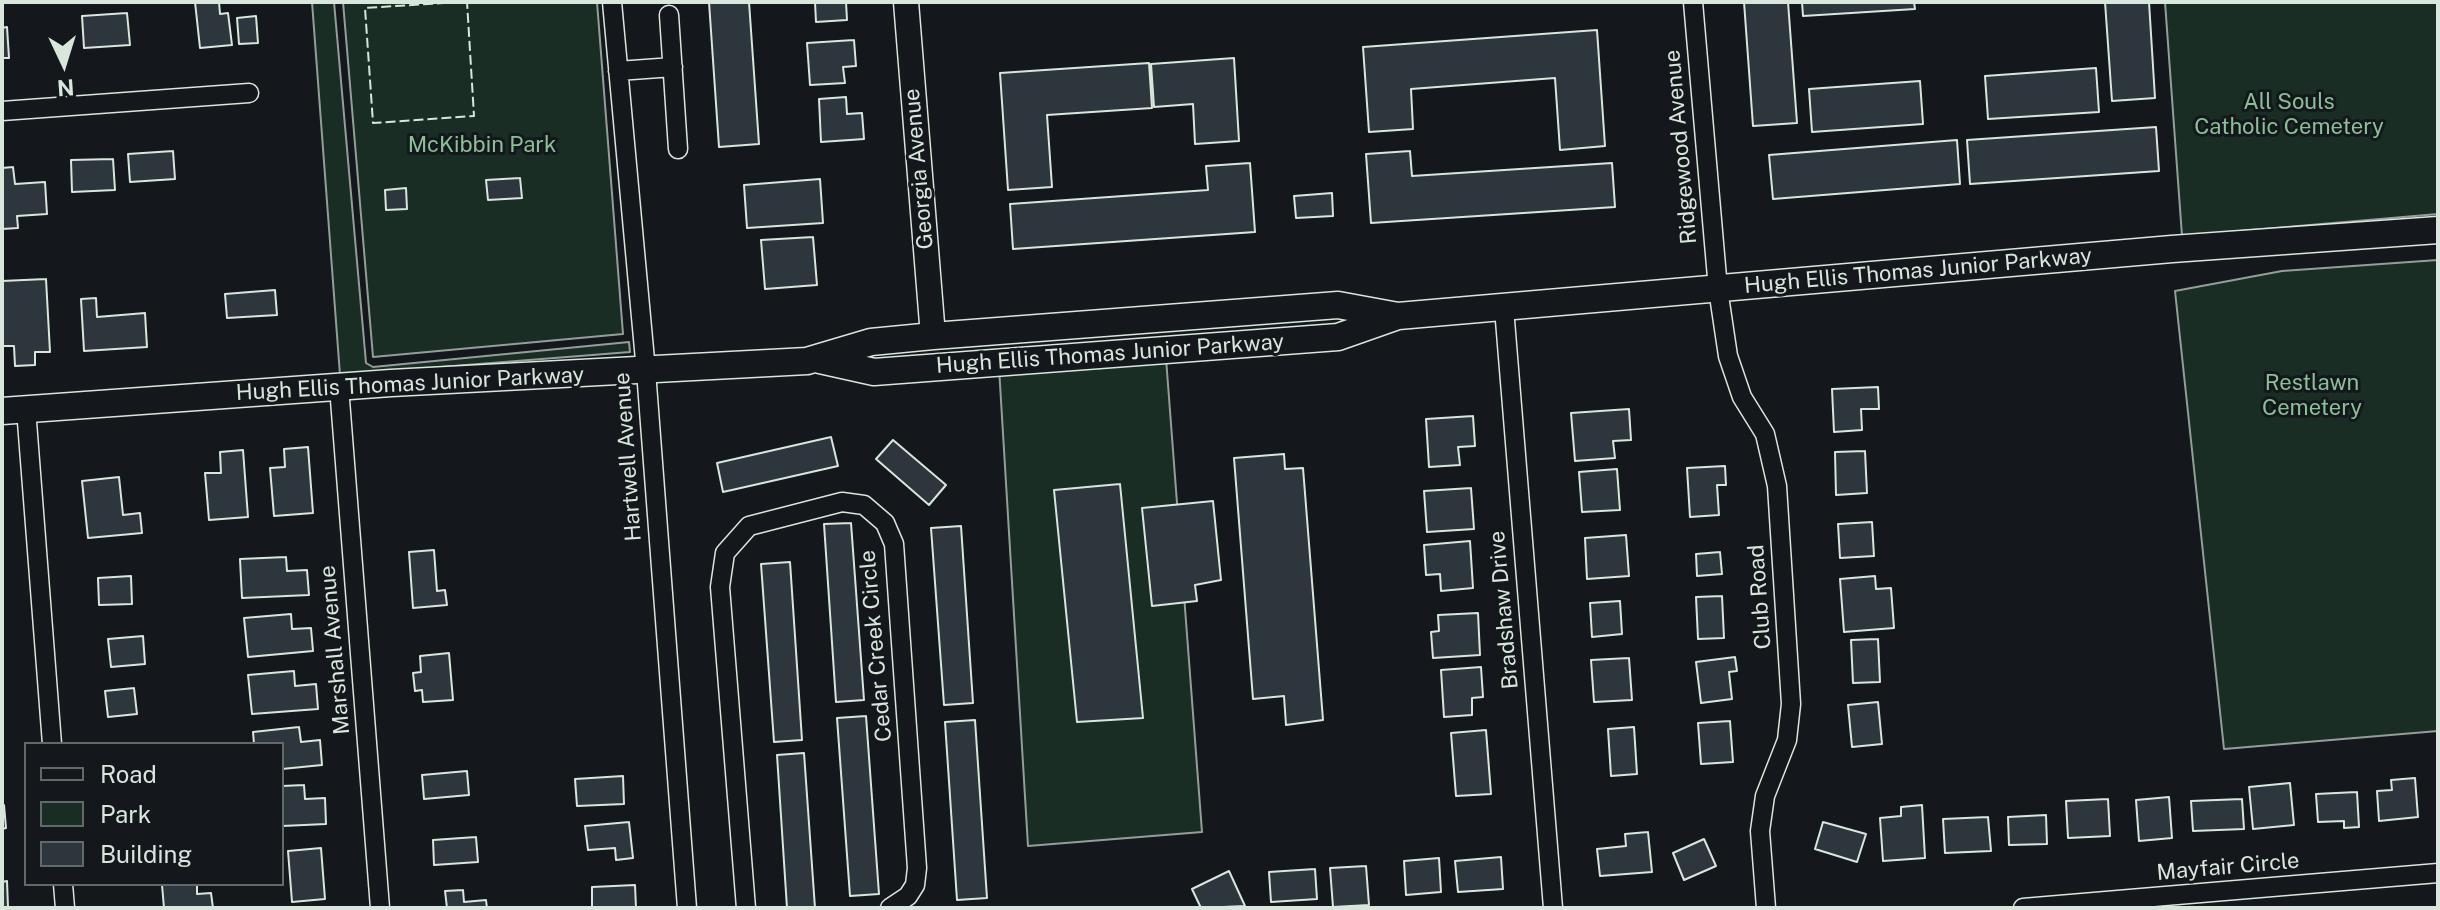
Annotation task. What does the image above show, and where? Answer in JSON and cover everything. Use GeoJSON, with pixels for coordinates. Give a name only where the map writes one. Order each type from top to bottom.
{"type":"FeatureCollection","features":[{"type":"Feature","properties":{"kind":"main road","name":"Hugh Ellis Thomas Junior Parkway"},"geometry":{"type":"LineString","coordinates":[[14,410],[339,387],[819,360],[871,342],[933,336],[1338,305],[1398,316],[2438,230]]}},
{"type":"Feature","properties":{"kind":"main road","name":"Hugh Ellis Thomas Junior Parkway"},"geometry":{"type":"LineString","coordinates":[[819,360],[874,372],[1338,337],[1398,316]]}},
{"type":"Feature","properties":{"kind":"street","name":"Hartwell Avenue"},"geometry":{"type":"LineString","coordinates":[[612,2],[646,371],[687,908]]}},
{"type":"Feature","properties":{"kind":"street","name":"Georgia Avenue"},"geometry":{"type":"LineString","coordinates":[[906,2],[933,336]]}},
{"type":"Feature","properties":{"kind":"street","name":"Ridgewood Avenue"},"geometry":{"type":"LineString","coordinates":[[1693,2],[1718,289]]}},
{"type":"Feature","properties":{"kind":"street"},"geometry":{"type":"LineString","coordinates":[[669,15],[678,149]]}},
{"type":"Feature","properties":{"kind":"street"},"geometry":{"type":"LineString","coordinates":[[618,71],[673,67]]}},
{"type":"Feature","properties":{"kind":"street"},"geometry":{"type":"LineString","coordinates":[[2,111],[249,93]]}},
{"type":"Feature","properties":{"kind":"street","name":"Club Road"},"geometry":{"type":"LineString","coordinates":[[1718,289],[1728,356],[1742,397],[1765,434],[1777,486],[1791,704],[1787,740],[1765,796],[1760,831],[1766,908]]}},
{"type":"Feature","properties":{"kind":"street","name":"Bradshaw Drive"},"geometry":{"type":"LineString","coordinates":[[1504,308],[1553,908]]}},
{"type":"Feature","properties":{"kind":"street","name":"Marshall Avenue"},"geometry":{"type":"LineString","coordinates":[[339,387],[380,908]]}},
{"type":"Feature","properties":{"kind":"street"},"geometry":{"type":"LineString","coordinates":[[14,410],[52,742]]}},
{"type":"Feature","properties":{"kind":"street","name":"Cedar Creek Circle"},"geometry":{"type":"LineString","coordinates":[[746,908],[720,587],[725,553],[749,526],[842,502],[864,505],[885,523],[894,544],[917,868],[915,885],[908,896],[890,908]]}},
{"type":"Feature","properties":{"kind":"street","name":"Mayfair Circle"},"geometry":{"type":"LineString","coordinates":[[2023,908],[2438,873]]}},
{"type":"Feature","properties":{"kind":"street"},"geometry":{"type":"LineString","coordinates":[[63,886],[65,908]]}},
{"type":"Feature","properties":{"kind":"green space"},"geometry":{"type":"Polygon","coordinates":[[[312,2],[334,2],[366,363],[373,367],[629,342],[630,352],[340,375],[312,2]]]}},
{"type":"Feature","properties":{"kind":"green space","name":"McKibbin Park"},"geometry":{"type":"Polygon","coordinates":[[[343,2],[597,2],[623,334],[373,357],[343,2]]]}},
{"type":"Feature","properties":{"kind":"green space","name":"All Souls Catholic Cemetery"},"geometry":{"type":"Polygon","coordinates":[[[2165,2],[2438,2],[2438,214],[2182,236],[2165,2]]]}},
{"type":"Feature","properties":{"kind":"green space","name":"Restlawn Cemetery"},"geometry":{"type":"Polygon","coordinates":[[[2438,260],[2438,731],[2224,749],[2175,291],[2282,271],[2438,260]]]}},
{"type":"Feature","properties":{"kind":"green space"},"geometry":{"type":"Polygon","coordinates":[[[1165,345],[1202,832],[1028,846],[998,351],[1165,345]]]}},
{"type":"Feature","properties":{"kind":"building"},"geometry":{"type":"Polygon","coordinates":[[[195,2],[219,2],[220,14],[228,13],[232,45],[200,48],[195,2]]]}},
{"type":"Feature","properties":{"kind":"building"},"geometry":{"type":"Polygon","coordinates":[[[709,2],[749,2],[759,144],[719,147],[709,2]]]}},
{"type":"Feature","properties":{"kind":"building"},"geometry":{"type":"Polygon","coordinates":[[[815,2],[846,2],[847,20],[816,22],[815,2]]]}},
{"type":"Feature","properties":{"kind":"building"},"geometry":{"type":"Polygon","coordinates":[[[1744,2],[1788,2],[1797,123],[1753,126],[1744,2]]]}},
{"type":"Feature","properties":{"kind":"building"},"geometry":{"type":"Polygon","coordinates":[[[1802,2],[1914,2],[1915,9],[1803,16],[1802,2]]]}},
{"type":"Feature","properties":{"kind":"building"},"geometry":{"type":"Polygon","coordinates":[[[2105,2],[2149,2],[2155,98],[2112,101],[2105,2]]]}},
{"type":"Feature","properties":{"kind":"building"},"geometry":{"type":"Polygon","coordinates":[[[127,13],[130,45],[84,48],[82,16],[127,13]]]}},
{"type":"Feature","properties":{"kind":"building"},"geometry":{"type":"Polygon","coordinates":[[[256,16],[258,43],[239,44],[237,18],[256,16]]]}},
{"type":"Feature","properties":{"kind":"building"},"geometry":{"type":"Polygon","coordinates":[[[7,27],[9,58],[2,58],[2,28],[7,27]]]}},
{"type":"Feature","properties":{"kind":"building"},"geometry":{"type":"Polygon","coordinates":[[[1597,30],[1605,146],[1560,150],[1555,78],[1411,89],[1413,129],[1369,132],[1363,47],[1597,30]]]}},
{"type":"Feature","properties":{"kind":"building"},"geometry":{"type":"Polygon","coordinates":[[[854,40],[856,66],[843,67],[845,83],[810,85],[807,43],[854,40]]]}},
{"type":"Feature","properties":{"kind":"building"},"geometry":{"type":"Polygon","coordinates":[[[1234,58],[1239,141],[1195,144],[1193,104],[1154,107],[1151,64],[1234,58]]]}},
{"type":"Feature","properties":{"kind":"building"},"geometry":{"type":"Polygon","coordinates":[[[1149,63],[1152,108],[1047,115],[1052,187],[1008,190],[1000,73],[1149,63]]]}},
{"type":"Feature","properties":{"kind":"building"},"geometry":{"type":"Polygon","coordinates":[[[2096,68],[2099,112],[1988,119],[1985,76],[2096,68]]]}},
{"type":"Feature","properties":{"kind":"building"},"geometry":{"type":"Polygon","coordinates":[[[1920,81],[1923,124],[1812,132],[1809,89],[1920,81]]]}},
{"type":"Feature","properties":{"kind":"building"},"geometry":{"type":"Polygon","coordinates":[[[846,97],[847,114],[862,113],[864,139],[821,142],[819,99],[846,97]]]}},
{"type":"Feature","properties":{"kind":"building"},"geometry":{"type":"Polygon","coordinates":[[[2156,127],[2159,171],[1970,184],[1967,140],[2156,127]]]}},
{"type":"Feature","properties":{"kind":"building"},"geometry":{"type":"Polygon","coordinates":[[[1957,140],[1960,184],[1773,199],[1769,155],[1957,140]]]}},
{"type":"Feature","properties":{"kind":"building"},"geometry":{"type":"Polygon","coordinates":[[[173,151],[175,179],[130,182],[128,154],[173,151]]]}},
{"type":"Feature","properties":{"kind":"building"},"geometry":{"type":"Polygon","coordinates":[[[1410,151],[1412,176],[1612,163],[1615,207],[1371,223],[1366,154],[1410,151]]]}},
{"type":"Feature","properties":{"kind":"building"},"geometry":{"type":"Polygon","coordinates":[[[113,159],[115,190],[72,192],[71,160],[113,159]]]}},
{"type":"Feature","properties":{"kind":"building"},"geometry":{"type":"Polygon","coordinates":[[[1250,163],[1255,232],[1013,249],[1010,204],[1208,190],[1206,166],[1250,163]]]}},
{"type":"Feature","properties":{"kind":"building"},"geometry":{"type":"Polygon","coordinates":[[[13,167],[15,184],[45,182],[47,214],[17,216],[18,228],[2,229],[2,168],[13,167]]]}},
{"type":"Feature","properties":{"kind":"building"},"geometry":{"type":"Polygon","coordinates":[[[520,178],[522,198],[488,200],[486,180],[520,178]]]}},
{"type":"Feature","properties":{"kind":"building"},"geometry":{"type":"Polygon","coordinates":[[[820,179],[823,223],[747,228],[744,185],[820,179]]]}},
{"type":"Feature","properties":{"kind":"building"},"geometry":{"type":"Polygon","coordinates":[[[406,188],[407,209],[386,210],[385,190],[406,188]]]}},
{"type":"Feature","properties":{"kind":"building"},"geometry":{"type":"Polygon","coordinates":[[[1332,193],[1333,216],[1296,218],[1294,196],[1332,193]]]}},
{"type":"Feature","properties":{"kind":"building"},"geometry":{"type":"Polygon","coordinates":[[[813,237],[817,285],[765,289],[761,240],[813,237]]]}},
{"type":"Feature","properties":{"kind":"building"},"geometry":{"type":"Polygon","coordinates":[[[46,279],[50,352],[35,352],[35,365],[15,366],[14,346],[2,346],[2,281],[46,279]]]}},
{"type":"Feature","properties":{"kind":"building"},"geometry":{"type":"Polygon","coordinates":[[[275,290],[277,315],[227,318],[225,294],[275,290]]]}},
{"type":"Feature","properties":{"kind":"building"},"geometry":{"type":"Polygon","coordinates":[[[96,298],[97,317],[145,313],[147,347],[84,351],[81,299],[96,298]]]}},
{"type":"Feature","properties":{"kind":"building"},"geometry":{"type":"Polygon","coordinates":[[[1878,387],[1879,409],[1861,409],[1862,430],[1834,432],[1832,389],[1878,387]]]}},
{"type":"Feature","properties":{"kind":"building"},"geometry":{"type":"Polygon","coordinates":[[[1629,409],[1631,440],[1613,441],[1615,458],[1575,461],[1571,413],[1629,409]]]}},
{"type":"Feature","properties":{"kind":"building"},"geometry":{"type":"Polygon","coordinates":[[[1473,416],[1475,446],[1458,447],[1460,465],[1429,467],[1426,419],[1473,416]]]}},
{"type":"Feature","properties":{"kind":"building"},"geometry":{"type":"Polygon","coordinates":[[[831,437],[838,466],[723,492],[717,463],[831,437]]]}},
{"type":"Feature","properties":{"kind":"building"},"geometry":{"type":"Polygon","coordinates":[[[893,440],[946,485],[929,505],[876,459],[893,440]]]}},
{"type":"Feature","properties":{"kind":"building"},"geometry":{"type":"Polygon","coordinates":[[[308,447],[313,513],[274,516],[270,468],[285,467],[284,449],[308,447]]]}},
{"type":"Feature","properties":{"kind":"building"},"geometry":{"type":"Polygon","coordinates":[[[243,450],[248,517],[209,520],[205,473],[221,473],[220,452],[243,450]]]}},
{"type":"Feature","properties":{"kind":"building"},"geometry":{"type":"Polygon","coordinates":[[[1865,451],[1867,493],[1836,495],[1835,452],[1865,451]]]}},
{"type":"Feature","properties":{"kind":"building"},"geometry":{"type":"Polygon","coordinates":[[[1284,454],[1285,469],[1303,468],[1323,720],[1286,725],[1284,696],[1253,699],[1234,458],[1284,454]]]}},
{"type":"Feature","properties":{"kind":"building"},"geometry":{"type":"Polygon","coordinates":[[[1725,466],[1726,485],[1717,485],[1719,515],[1690,517],[1687,468],[1725,466]]]}},
{"type":"Feature","properties":{"kind":"building"},"geometry":{"type":"Polygon","coordinates":[[[1617,469],[1620,510],[1582,512],[1579,472],[1617,469]]]}},
{"type":"Feature","properties":{"kind":"building"},"geometry":{"type":"Polygon","coordinates":[[[119,477],[123,515],[140,513],[142,533],[88,538],[82,481],[119,477]]]}},
{"type":"Feature","properties":{"kind":"building"},"geometry":{"type":"Polygon","coordinates":[[[1120,484],[1143,718],[1077,722],[1054,490],[1120,484]]]}},
{"type":"Feature","properties":{"kind":"building"},"geometry":{"type":"Polygon","coordinates":[[[1471,488],[1474,529],[1427,532],[1424,491],[1471,488]]]}},
{"type":"Feature","properties":{"kind":"building"},"geometry":{"type":"Polygon","coordinates":[[[1213,501],[1221,580],[1195,585],[1197,601],[1152,606],[1142,508],[1213,501]]]}},
{"type":"Feature","properties":{"kind":"building"},"geometry":{"type":"Polygon","coordinates":[[[1872,522],[1874,556],[1840,558],[1838,524],[1872,522]]]}},
{"type":"Feature","properties":{"kind":"building"},"geometry":{"type":"Polygon","coordinates":[[[851,523],[864,700],[836,702],[824,524],[851,523]]]}},
{"type":"Feature","properties":{"kind":"building"},"geometry":{"type":"Polygon","coordinates":[[[961,526],[973,703],[944,705],[931,528],[961,526]]]}},
{"type":"Feature","properties":{"kind":"building"},"geometry":{"type":"Polygon","coordinates":[[[1626,535],[1629,576],[1587,579],[1585,538],[1626,535]]]}},
{"type":"Feature","properties":{"kind":"building"},"geometry":{"type":"Polygon","coordinates":[[[1470,541],[1473,588],[1441,591],[1440,574],[1426,575],[1424,545],[1470,541]]]}},
{"type":"Feature","properties":{"kind":"building"},"geometry":{"type":"Polygon","coordinates":[[[434,550],[437,591],[445,590],[447,605],[413,608],[409,552],[434,550]]]}},
{"type":"Feature","properties":{"kind":"building"},"geometry":{"type":"Polygon","coordinates":[[[1720,552],[1722,574],[1697,576],[1696,554],[1720,552]]]}},
{"type":"Feature","properties":{"kind":"building"},"geometry":{"type":"Polygon","coordinates":[[[286,557],[287,571],[307,570],[309,595],[242,598],[240,559],[286,557]]]}},
{"type":"Feature","properties":{"kind":"building"},"geometry":{"type":"Polygon","coordinates":[[[790,562],[802,740],[774,742],[761,564],[790,562]]]}},
{"type":"Feature","properties":{"kind":"building"},"geometry":{"type":"Polygon","coordinates":[[[131,576],[132,604],[99,605],[98,578],[131,576]]]}},
{"type":"Feature","properties":{"kind":"building"},"geometry":{"type":"Polygon","coordinates":[[[1875,576],[1876,589],[1891,588],[1894,628],[1844,632],[1840,579],[1875,576]]]}},
{"type":"Feature","properties":{"kind":"building"},"geometry":{"type":"Polygon","coordinates":[[[1722,596],[1724,638],[1698,639],[1696,597],[1722,596]]]}},
{"type":"Feature","properties":{"kind":"building"},"geometry":{"type":"Polygon","coordinates":[[[1620,601],[1622,634],[1592,637],[1590,603],[1620,601]]]}},
{"type":"Feature","properties":{"kind":"building"},"geometry":{"type":"Polygon","coordinates":[[[1478,613],[1480,655],[1433,658],[1431,632],[1439,631],[1438,615],[1478,613]]]}},
{"type":"Feature","properties":{"kind":"building"},"geometry":{"type":"Polygon","coordinates":[[[291,614],[292,629],[311,628],[313,651],[248,657],[244,618],[291,614]]]}},
{"type":"Feature","properties":{"kind":"building"},"geometry":{"type":"Polygon","coordinates":[[[143,636],[145,664],[111,667],[108,639],[143,636]]]}},
{"type":"Feature","properties":{"kind":"building"},"geometry":{"type":"Polygon","coordinates":[[[1878,639],[1880,682],[1853,683],[1851,640],[1878,639]]]}},
{"type":"Feature","properties":{"kind":"building"},"geometry":{"type":"Polygon","coordinates":[[[449,653],[453,700],[423,702],[422,690],[415,691],[413,673],[421,672],[420,656],[449,653]]]}},
{"type":"Feature","properties":{"kind":"building"},"geometry":{"type":"Polygon","coordinates":[[[1735,657],[1737,671],[1729,672],[1732,699],[1701,703],[1696,662],[1735,657]]]}},
{"type":"Feature","properties":{"kind":"building"},"geometry":{"type":"Polygon","coordinates":[[[1629,658],[1632,700],[1594,702],[1591,660],[1629,658]]]}},
{"type":"Feature","properties":{"kind":"building"},"geometry":{"type":"Polygon","coordinates":[[[1481,667],[1483,697],[1472,698],[1472,715],[1444,717],[1441,670],[1481,667]]]}},
{"type":"Feature","properties":{"kind":"building"},"geometry":{"type":"Polygon","coordinates":[[[294,671],[295,686],[316,684],[318,709],[252,714],[248,675],[294,671]]]}},
{"type":"Feature","properties":{"kind":"building"},"geometry":{"type":"Polygon","coordinates":[[[134,688],[137,714],[108,717],[105,691],[134,688]]]}},
{"type":"Feature","properties":{"kind":"building"},"geometry":{"type":"Polygon","coordinates":[[[1878,702],[1882,744],[1852,747],[1848,705],[1878,702]]]}},
{"type":"Feature","properties":{"kind":"building"},"geometry":{"type":"Polygon","coordinates":[[[866,716],[879,894],[850,896],[837,718],[866,716]]]}},
{"type":"Feature","properties":{"kind":"building"},"geometry":{"type":"Polygon","coordinates":[[[975,720],[987,898],[957,900],[945,722],[975,720]]]}},
{"type":"Feature","properties":{"kind":"building"},"geometry":{"type":"Polygon","coordinates":[[[1730,721],[1733,762],[1701,764],[1698,723],[1730,721]]]}},
{"type":"Feature","properties":{"kind":"building"},"geometry":{"type":"Polygon","coordinates":[[[299,727],[301,742],[320,740],[322,765],[284,769],[284,742],[254,742],[253,732],[299,727]]]}},
{"type":"Feature","properties":{"kind":"building"},"geometry":{"type":"Polygon","coordinates":[[[1634,727],[1637,774],[1611,776],[1608,729],[1634,727]]]}},
{"type":"Feature","properties":{"kind":"building"},"geometry":{"type":"Polygon","coordinates":[[[1486,730],[1491,794],[1456,796],[1451,733],[1486,730]]]}},
{"type":"Feature","properties":{"kind":"building"},"geometry":{"type":"Polygon","coordinates":[[[804,753],[815,908],[787,908],[777,755],[804,753]]]}},
{"type":"Feature","properties":{"kind":"building"},"geometry":{"type":"Polygon","coordinates":[[[467,771],[469,795],[424,799],[422,775],[467,771]]]}},
{"type":"Feature","properties":{"kind":"building"},"geometry":{"type":"Polygon","coordinates":[[[623,776],[624,804],[577,806],[575,779],[623,776]]]}},
{"type":"Feature","properties":{"kind":"building"},"geometry":{"type":"Polygon","coordinates":[[[2415,778],[2418,817],[2379,821],[2377,791],[2392,790],[2391,780],[2415,778]]]}},
{"type":"Feature","properties":{"kind":"building"},"geometry":{"type":"Polygon","coordinates":[[[2290,783],[2294,825],[2253,829],[2249,787],[2290,783]]]}},
{"type":"Feature","properties":{"kind":"building"},"geometry":{"type":"Polygon","coordinates":[[[304,785],[305,799],[325,798],[326,824],[284,826],[284,786],[304,785]]]}},
{"type":"Feature","properties":{"kind":"building"},"geometry":{"type":"Polygon","coordinates":[[[2357,792],[2359,827],[2344,828],[2344,821],[2318,822],[2316,794],[2357,792]]]}},
{"type":"Feature","properties":{"kind":"building"},"geometry":{"type":"Polygon","coordinates":[[[2169,797],[2172,838],[2139,841],[2136,800],[2169,797]]]}},
{"type":"Feature","properties":{"kind":"building"},"geometry":{"type":"Polygon","coordinates":[[[2108,799],[2110,836],[2068,838],[2066,801],[2108,799]]]}},
{"type":"Feature","properties":{"kind":"building"},"geometry":{"type":"Polygon","coordinates":[[[2242,799],[2244,829],[2193,831],[2191,801],[2242,799]]]}},
{"type":"Feature","properties":{"kind":"building"},"geometry":{"type":"Polygon","coordinates":[[[2,805],[6,828],[2,829],[2,805]]]}},
{"type":"Feature","properties":{"kind":"building"},"geometry":{"type":"Polygon","coordinates":[[[1922,805],[1925,858],[1883,861],[1880,818],[1901,816],[1901,807],[1922,805]]]}},
{"type":"Feature","properties":{"kind":"building"},"geometry":{"type":"Polygon","coordinates":[[[2046,815],[2047,844],[2009,845],[2008,817],[2046,815]]]}},
{"type":"Feature","properties":{"kind":"building"},"geometry":{"type":"Polygon","coordinates":[[[1988,817],[1991,851],[1945,853],[1943,819],[1988,817]]]}},
{"type":"Feature","properties":{"kind":"building"},"geometry":{"type":"Polygon","coordinates":[[[629,822],[633,858],[616,860],[615,848],[588,850],[585,826],[629,822]]]}},
{"type":"Feature","properties":{"kind":"building"},"geometry":{"type":"Polygon","coordinates":[[[1823,822],[1866,834],[1857,862],[1815,849],[1823,822]]]}},
{"type":"Feature","properties":{"kind":"building"},"geometry":{"type":"Polygon","coordinates":[[[1648,832],[1652,872],[1600,876],[1597,849],[1626,846],[1625,834],[1648,832]]]}},
{"type":"Feature","properties":{"kind":"building"},"geometry":{"type":"Polygon","coordinates":[[[476,837],[478,862],[434,865],[433,840],[476,837]]]}},
{"type":"Feature","properties":{"kind":"building"},"geometry":{"type":"Polygon","coordinates":[[[1704,839],[1716,866],[1684,880],[1673,853],[1704,839]]]}},
{"type":"Feature","properties":{"kind":"building"},"geometry":{"type":"Polygon","coordinates":[[[321,848],[325,899],[292,902],[288,851],[321,848]]]}},
{"type":"Feature","properties":{"kind":"building"},"geometry":{"type":"Polygon","coordinates":[[[1501,857],[1503,889],[1458,892],[1455,861],[1501,857]]]}},
{"type":"Feature","properties":{"kind":"building"},"geometry":{"type":"Polygon","coordinates":[[[1439,858],[1441,892],[1406,895],[1404,861],[1439,858]]]}},
{"type":"Feature","properties":{"kind":"building"},"geometry":{"type":"Polygon","coordinates":[[[1366,866],[1369,905],[1333,907],[1330,868],[1366,866]]]}},
{"type":"Feature","properties":{"kind":"building"},"geometry":{"type":"Polygon","coordinates":[[[1315,869],[1317,899],[1271,902],[1269,872],[1315,869]]]}},
{"type":"Feature","properties":{"kind":"building"},"geometry":{"type":"Polygon","coordinates":[[[1229,871],[1245,906],[1201,908],[1192,889],[1229,871]]]}},
{"type":"Feature","properties":{"kind":"building"},"geometry":{"type":"Polygon","coordinates":[[[7,881],[8,907],[2,907],[2,882],[7,881]]]}},
{"type":"Feature","properties":{"kind":"building"},"geometry":{"type":"Polygon","coordinates":[[[635,885],[636,908],[592,908],[592,887],[635,885]]]}},
{"type":"Feature","properties":{"kind":"building"},"geometry":{"type":"Polygon","coordinates":[[[162,886],[197,886],[197,894],[211,893],[213,908],[164,908],[162,886]]]}},
{"type":"Feature","properties":{"kind":"building"},"geometry":{"type":"Polygon","coordinates":[[[463,890],[464,902],[486,900],[487,908],[447,908],[445,891],[463,890]]]}},
{"type":"Feature","properties":{"kind":"fence"},"geometry":{"type":"LineString","coordinates":[[461,2],[365,8],[373,123],[474,116],[467,2]]}}]}
